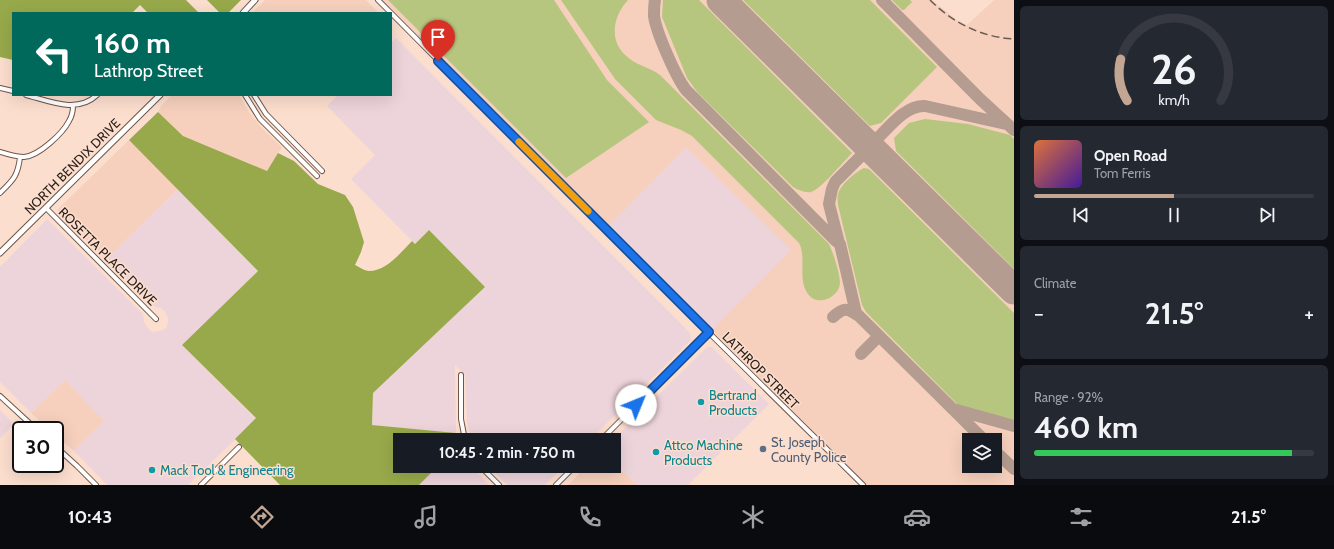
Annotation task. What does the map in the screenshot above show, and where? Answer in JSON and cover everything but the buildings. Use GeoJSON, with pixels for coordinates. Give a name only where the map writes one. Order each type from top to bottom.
{"type":"FeatureCollection","features":[{"type":"Feature","properties":{"kind":"street"},"geometry":{"type":"LineString","coordinates":[[244,12],[255,0]]}},
{"type":"Feature","properties":{"kind":"street","name":"LATHROP STREET"},"geometry":{"type":"LineString","coordinates":[[378,0],[390,12]]}},
{"type":"Feature","properties":{"kind":"street","name":"LATHROP STREET"},"geometry":{"type":"LineString","coordinates":[[392,14],[863,485]]}},
{"type":"Feature","properties":{"kind":"street"},"geometry":{"type":"LineString","coordinates":[[0,88],[12,91]]}},
{"type":"Feature","properties":{"kind":"street"},"geometry":{"type":"LineString","coordinates":[[30,96],[62,105],[73,106],[84,103],[95,96]]}},
{"type":"Feature","properties":{"kind":"street","name":"NORTH BENDIX DRIVE"},"geometry":{"type":"LineString","coordinates":[[0,253],[159,96]]}},
{"type":"Feature","properties":{"kind":"street"},"geometry":{"type":"LineString","coordinates":[[246,96],[260,119],[317,176]]}},
{"type":"Feature","properties":{"kind":"street"},"geometry":{"type":"LineString","coordinates":[[255,96],[266,114],[322,171]]}},
{"type":"Feature","properties":{"kind":"street"},"geometry":{"type":"LineString","coordinates":[[0,152],[20,157],[35,154],[47,146],[69,122],[72,115],[73,106]]}},
{"type":"Feature","properties":{"kind":"street"},"geometry":{"type":"LineString","coordinates":[[0,193],[17,174],[20,157]]}},
{"type":"Feature","properties":{"kind":"street","name":"ROSETTA PLACE DRIVE"},"geometry":{"type":"LineString","coordinates":[[46,208],[156,319]]}},
{"type":"Feature","properties":{"kind":"street"},"geometry":{"type":"LineString","coordinates":[[608,433],[709,332]]}},
{"type":"Feature","properties":{"kind":"street"},"geometry":{"type":"LineString","coordinates":[[461,375],[461,419],[464,433]]}},
{"type":"Feature","properties":{"kind":"street"},"geometry":{"type":"LineString","coordinates":[[0,396],[27,421]]}},
{"type":"Feature","properties":{"kind":"street"},"geometry":{"type":"LineString","coordinates":[[201,485],[238,447]]}},
{"type":"Feature","properties":{"kind":"street"},"geometry":{"type":"LineString","coordinates":[[64,455],[93,484]]}},
{"type":"Feature","properties":{"kind":"street"},"geometry":{"type":"LineString","coordinates":[[487,473],[499,485]]}},
{"type":"Feature","properties":{"kind":"street"},"geometry":{"type":"LineString","coordinates":[[556,485],[568,473]]}},
{"type":"Feature","properties":{"kind":"shaded area"},"geometry":{"type":"Polygon","coordinates":[[[265,0],[366,0],[378,12],[253,12],[265,0]]]}},
{"type":"Feature","properties":{"kind":"shaded area"},"geometry":{"type":"Polygon","coordinates":[[[383,0],[932,0],[957,20],[967,25],[994,0],[1014,0],[1014,485],[866,485],[383,0]]]}},
{"type":"Feature","properties":{"kind":"shaded area"},"geometry":{"type":"Polygon","coordinates":[[[396,38],[690,333],[691,340],[597,433],[470,433],[467,422],[465,375],[455,365],[456,433],[372,425],[373,393],[485,287],[429,230],[415,244],[351,179],[375,155],[327,106],[337,96],[392,96],[392,42],[396,38]]]}},
{"type":"Feature","properties":{"kind":"shaded area"},"geometry":{"type":"Polygon","coordinates":[[[171,96],[240,96],[249,112],[261,127],[282,147],[267,171],[183,136],[158,112],[161,106],[171,96]]]}},
{"type":"Feature","properties":{"kind":"shaded area"},"geometry":{"type":"Polygon","coordinates":[[[129,140],[178,189],[106,260],[57,210],[129,140]]]}},
{"type":"Feature","properties":{"kind":"shaded area"},"geometry":{"type":"Polygon","coordinates":[[[686,147],[791,250],[712,330],[608,227],[686,147]]]}},
{"type":"Feature","properties":{"kind":"shaded area"},"geometry":{"type":"Polygon","coordinates":[[[178,189],[258,271],[182,345],[256,419],[188,485],[107,485],[74,451],[104,421],[65,380],[31,413],[0,382],[0,267],[47,219],[143,314],[144,322],[149,330],[154,332],[163,330],[166,328],[168,322],[165,312],[161,308],[150,305],[106,260],[178,189]]]}},
{"type":"Feature","properties":{"kind":"shaded area"},"geometry":{"type":"Polygon","coordinates":[[[707,347],[712,347],[769,404],[688,485],[637,485],[621,469],[620,433],[707,347]]]}},
{"type":"Feature","properties":{"kind":"shaded area"},"geometry":{"type":"Polygon","coordinates":[[[65,380],[104,421],[74,451],[64,443],[64,421],[40,421],[31,413],[65,380]]]}},
{"type":"Feature","properties":{"kind":"shaded area"},"geometry":{"type":"Polygon","coordinates":[[[0,410],[12,422],[12,426],[0,438],[0,410]]]}},
{"type":"Feature","properties":{"kind":"shaded area"},"geometry":{"type":"Polygon","coordinates":[[[621,469],[637,485],[568,485],[580,473],[621,473],[621,469]]]}},
{"type":"Feature","properties":{"kind":"shaded area"},"geometry":{"type":"Polygon","coordinates":[[[431,473],[478,473],[489,485],[419,485],[431,473]]]}},
{"type":"Feature","properties":{"kind":"shaded area"},"geometry":{"type":"Polygon","coordinates":[[[495,473],[557,473],[545,485],[507,485],[495,473]]]}},
{"type":"Feature","properties":{"kind":"green space"},"geometry":{"type":"Polygon","coordinates":[[[0,0],[186,0],[198,12],[147,12],[140,5],[133,12],[12,12],[12,60],[0,57],[0,0]]]}},
{"type":"Feature","properties":{"kind":"green space"},"geometry":{"type":"Polygon","coordinates":[[[207,0],[241,0],[229,12],[219,12],[207,0]]]}},
{"type":"Feature","properties":{"kind":"green space"},"geometry":{"type":"Polygon","coordinates":[[[388,0],[554,0],[607,80],[649,122],[566,178],[388,0]]]}},
{"type":"Feature","properties":{"kind":"green space"},"geometry":{"type":"Polygon","coordinates":[[[561,0],[628,0],[618,14],[616,22],[615,38],[618,46],[630,59],[660,75],[829,244],[840,279],[839,288],[836,293],[827,299],[822,300],[812,298],[808,294],[803,282],[802,255],[799,243],[692,136],[656,120],[615,79],[561,0]]]}},
{"type":"Feature","properties":{"kind":"green space"},"geometry":{"type":"Polygon","coordinates":[[[663,0],[699,0],[852,153],[820,186],[811,192],[802,191],[793,187],[698,93],[687,78],[662,17],[663,0]]]}},
{"type":"Feature","properties":{"kind":"green space"},"geometry":{"type":"Polygon","coordinates":[[[743,0],[870,0],[937,67],[881,123],[870,126],[743,0]]]}},
{"type":"Feature","properties":{"kind":"green space"},"geometry":{"type":"Polygon","coordinates":[[[892,0],[910,0],[912,2],[904,10],[902,10],[892,0]]]}},
{"type":"Feature","properties":{"kind":"green space"},"geometry":{"type":"Polygon","coordinates":[[[158,112],[183,136],[267,171],[278,153],[294,161],[318,184],[345,195],[353,207],[364,242],[355,265],[369,271],[382,268],[393,260],[412,241],[415,244],[429,230],[485,287],[373,393],[372,425],[456,433],[393,433],[393,473],[431,473],[419,485],[280,485],[235,439],[256,418],[182,345],[258,271],[129,140],[158,112]]]}},
{"type":"Feature","properties":{"kind":"green space"},"geometry":{"type":"Polygon","coordinates":[[[925,119],[968,124],[1010,135],[1014,139],[1014,269],[896,151],[894,138],[909,123],[925,119]]]}},
{"type":"Feature","properties":{"kind":"green space"},"geometry":{"type":"Polygon","coordinates":[[[864,168],[869,169],[1014,313],[1014,420],[959,406],[866,312],[862,305],[838,205],[838,196],[841,188],[852,176],[864,168]]]}},
{"type":"Feature","properties":{"kind":"taxiway"},"geometry":{"type":"LineString","coordinates":[[655,0],[654,16],[658,32],[672,65],[686,90],[840,244],[856,313],[977,433]]}},
{"type":"Feature","properties":{"kind":"taxiway"},"geometry":{"type":"LineString","coordinates":[[882,0],[980,99],[1014,130]]}},
{"type":"Feature","properties":{"kind":"taxiway"},"geometry":{"type":"LineString","coordinates":[[883,159],[877,147],[877,139],[899,117],[911,109],[918,107],[925,106],[1006,124]]}},
{"type":"Feature","properties":{"kind":"taxiway"},"geometry":{"type":"LineString","coordinates":[[839,243],[829,204],[835,182],[860,157],[865,154],[870,154],[883,159]]}},
{"type":"Feature","properties":{"kind":"taxiway"},"geometry":{"type":"LineString","coordinates":[[833,317],[843,310],[851,311],[859,316]]}},
{"type":"Feature","properties":{"kind":"taxiway"},"geometry":{"type":"LineString","coordinates":[[861,354],[879,336]]}},
{"type":"Feature","properties":{"kind":"taxiway"},"geometry":{"type":"LineString","coordinates":[[953,409],[1014,426]]}},
{"type":"Feature","properties":{"kind":"taxiway"},"geometry":{"type":"LineString","coordinates":[[1002,458],[1014,469]]}},
{"type":"Feature","properties":{"kind":"runway"},"geometry":{"type":"LineString","coordinates":[[721,0],[1014,290]]}},
{"type":"Feature","properties":{"kind":"railway"},"geometry":{"type":"LineString","coordinates":[[930,0],[948,16],[968,27],[990,35],[1014,39]]}},
{"type":"Feature","properties":{"kind":"slow traffic"},"geometry":{"type":"LineString","coordinates":[[519,142],[588,211]]}},
{"type":"Feature","properties":{"kind":"place","name":"Bertrand Products"},"geometry":{"type":"Point","coordinates":[701,402]}},
{"type":"Feature","properties":{"kind":"place","name":"St. Joseph County Police"},"geometry":{"type":"Point","coordinates":[763,449]}},
{"type":"Feature","properties":{"kind":"place","name":"Attco Machine Products"},"geometry":{"type":"Point","coordinates":[656,452]}},
{"type":"Feature","properties":{"kind":"place","name":"Mack Tool & Engineering"},"geometry":{"type":"Point","coordinates":[152,470]}},
{"type":"Feature","properties":{"kind":"route"},"geometry":{"type":"LineString","coordinates":[[438,61],[709,332],[636,405]]}}]}
